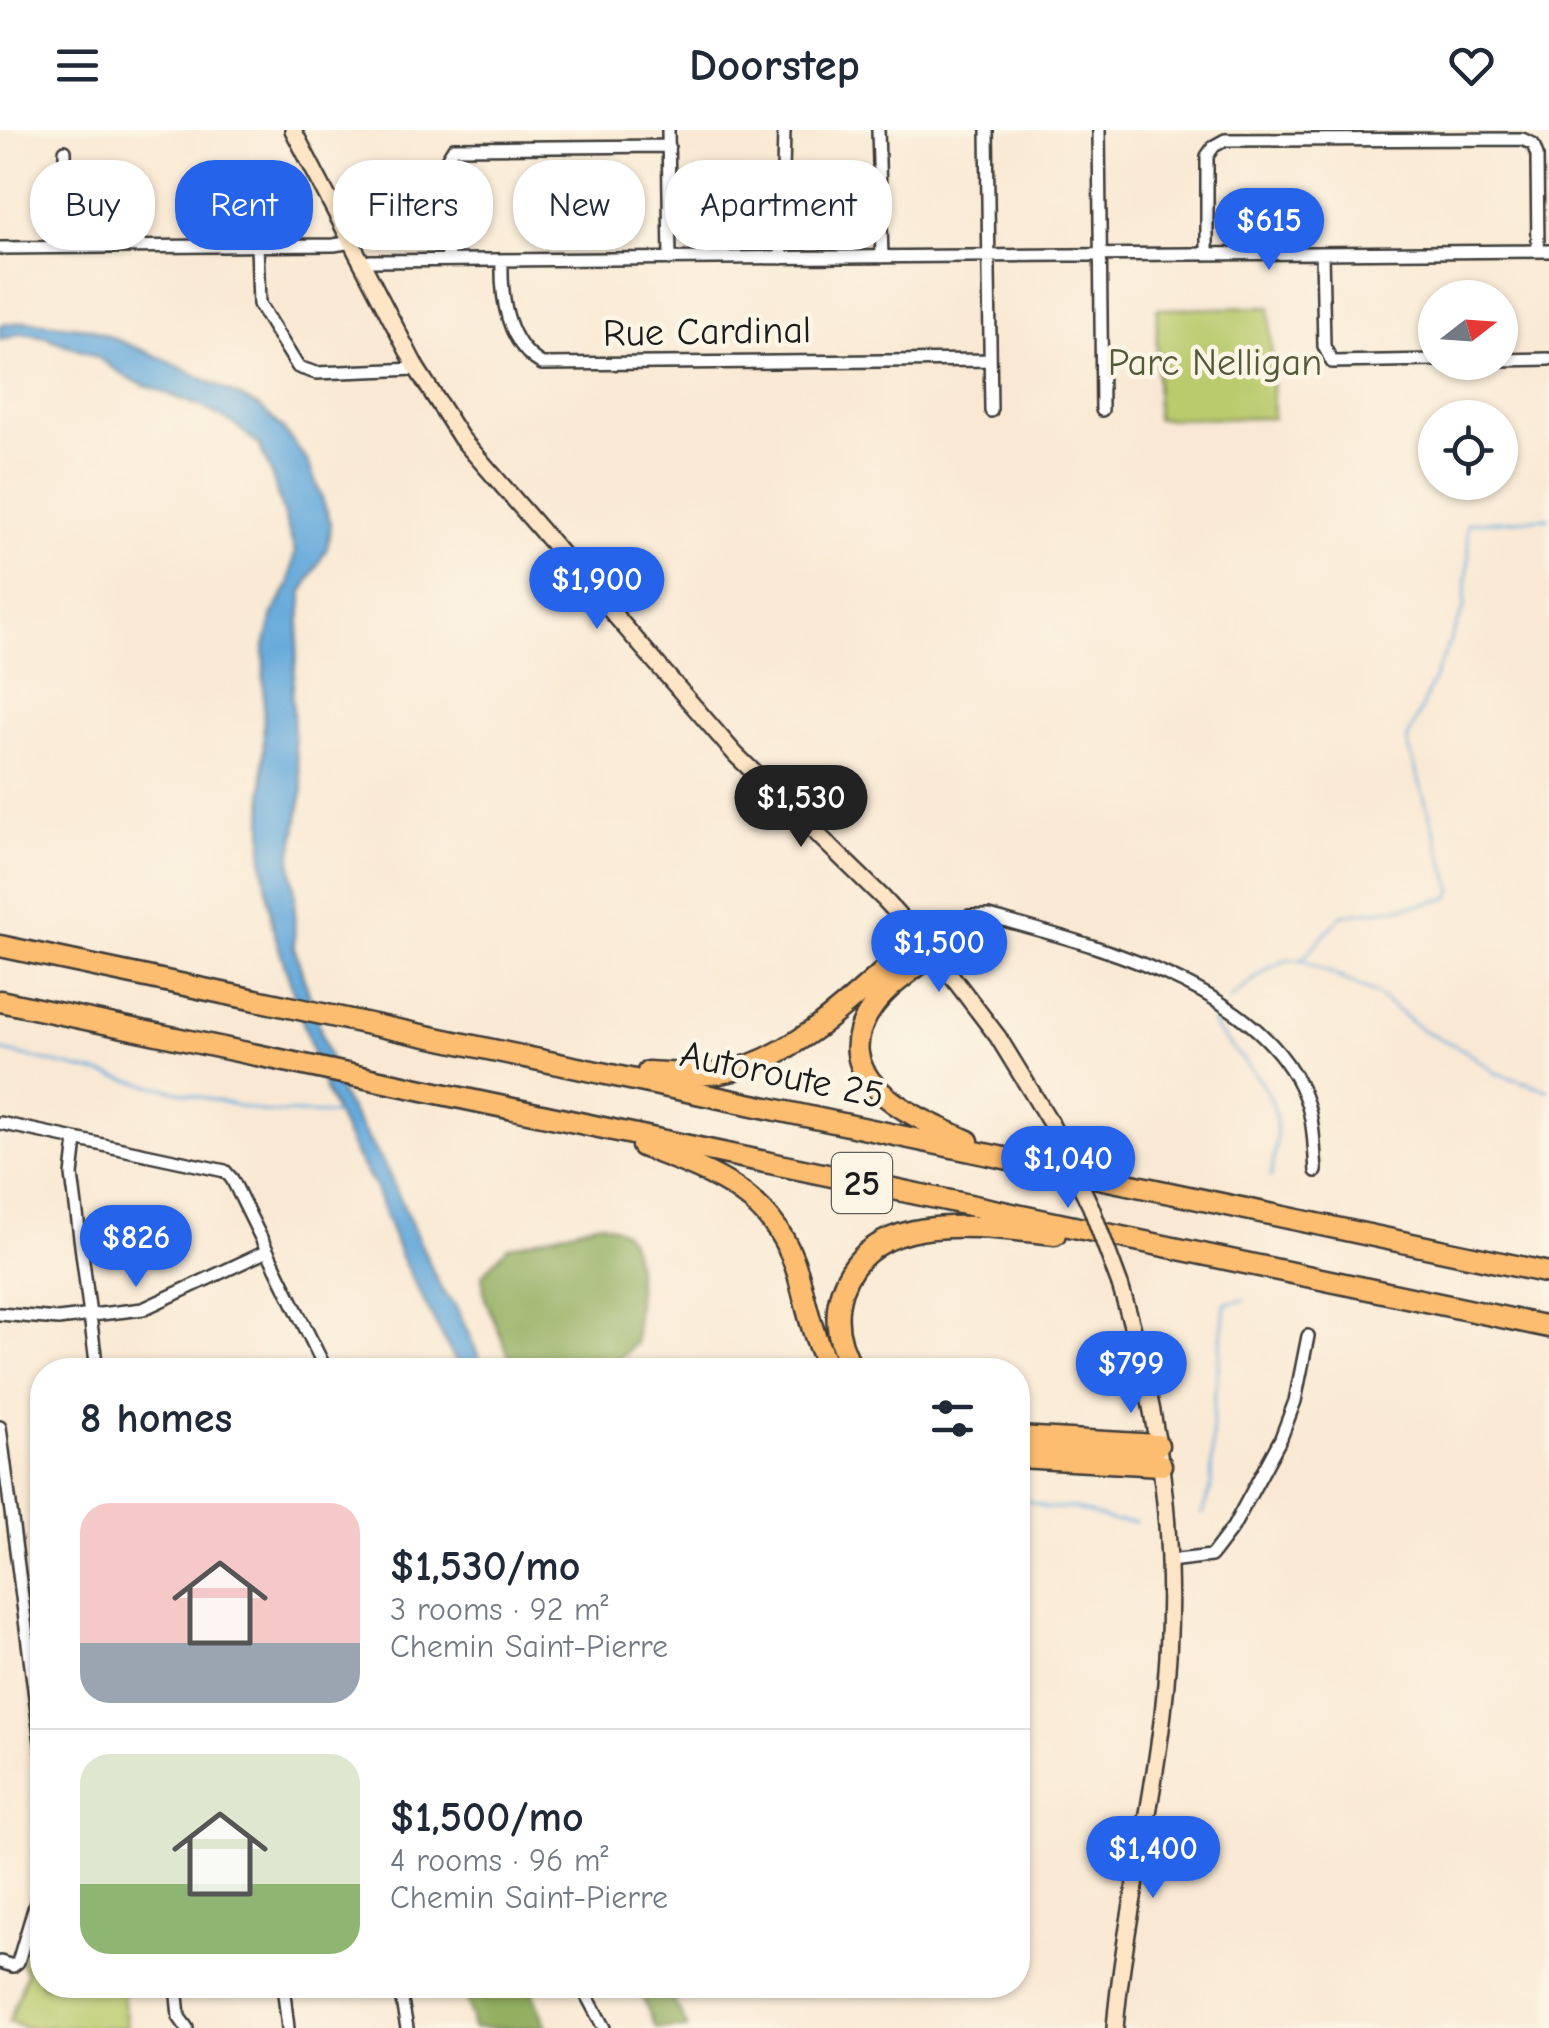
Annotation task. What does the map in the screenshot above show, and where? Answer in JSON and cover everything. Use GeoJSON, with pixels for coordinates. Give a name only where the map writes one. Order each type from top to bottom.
{"type":"FeatureCollection","features":[{"type":"Feature","properties":{"kind":"highway"},"geometry":{"type":"LineString","coordinates":[[567,1066],[693,1074],[722,1073],[760,1062],[800,1040],[932,940]]}},
{"type":"Feature","properties":{"kind":"highway"},"geometry":{"type":"LineString","coordinates":[[932,940],[872,1008],[859,1044],[864,1071],[881,1095],[906,1112],[1006,1158]]}},
{"type":"Feature","properties":{"kind":"highway","name":"Autoroute 25"},"geometry":{"type":"LineString","coordinates":[[0,946],[1549,1272]]}},
{"type":"Feature","properties":{"kind":"highway","name":"25"},"geometry":{"type":"LineString","coordinates":[[0,1001],[1549,1327]]}},
{"type":"Feature","properties":{"kind":"highway"},"geometry":{"type":"LineString","coordinates":[[584,1124],[704,1170],[760,1206],[790,1253],[812,1330],[825,1358]]}},
{"type":"Feature","properties":{"kind":"highway"},"geometry":{"type":"LineString","coordinates":[[849,1358],[838,1335],[842,1292],[860,1261],[897,1237],[964,1226],[1141,1241]]}},
{"type":"Feature","properties":{"kind":"highway"},"geometry":{"type":"LineString","coordinates":[[1030,1439],[1160,1455]]}},
{"type":"Feature","properties":{"kind":"highway"},"geometry":{"type":"LineString","coordinates":[[1030,1456],[1160,1455]]}},
{"type":"Feature","properties":{"kind":"street"},"geometry":{"type":"LineString","coordinates":[[293,130],[333,206]]}},
{"type":"Feature","properties":{"kind":"street"},"geometry":{"type":"LineString","coordinates":[[668,130],[670,259]]}},
{"type":"Feature","properties":{"kind":"street"},"geometry":{"type":"LineString","coordinates":[[782,258],[784,130]]}},
{"type":"Feature","properties":{"kind":"street"},"geometry":{"type":"LineString","coordinates":[[878,130],[882,257]]}},
{"type":"Feature","properties":{"kind":"street"},"geometry":{"type":"LineString","coordinates":[[987,130],[991,410]]}},
{"type":"Feature","properties":{"kind":"street"},"geometry":{"type":"LineString","coordinates":[[1099,130],[1102,410]]}},
{"type":"Feature","properties":{"kind":"street"},"geometry":{"type":"LineString","coordinates":[[362,263],[1543,251],[1537,155],[1533,144],[1522,138],[1225,140],[1207,156],[1207,253]]}},
{"type":"Feature","properties":{"kind":"street"},"geometry":{"type":"LineString","coordinates":[[448,260],[446,161],[454,148],[668,146]]}},
{"type":"Feature","properties":{"kind":"street"},"geometry":{"type":"LineString","coordinates":[[65,151],[65,160]]}},
{"type":"Feature","properties":{"kind":"street"},"geometry":{"type":"LineString","coordinates":[[0,248],[30,248]]}},
{"type":"Feature","properties":{"kind":"street"},"geometry":{"type":"LineString","coordinates":[[257,250],[259,304],[294,364],[316,373],[417,368]]}},
{"type":"Feature","properties":{"kind":"street"},"geometry":{"type":"LineString","coordinates":[[356,250],[417,368],[468,447],[688,702],[766,786],[932,940],[1050,1122],[1096,1218],[1146,1378],[1160,1455],[1169,1561],[1162,1717],[1128,1919],[1115,2028]]}},
{"type":"Feature","properties":{"kind":"street"},"geometry":{"type":"LineString","coordinates":[[1322,252],[1324,346],[1332,362],[1418,360]]}},
{"type":"Feature","properties":{"kind":"street","name":"Rue Cardinal"},"geometry":{"type":"LineString","coordinates":[[502,261],[501,295],[506,312],[529,357],[542,364],[990,360]]}},
{"type":"Feature","properties":{"kind":"street"},"geometry":{"type":"LineString","coordinates":[[1518,360],[1549,359]]}},
{"type":"Feature","properties":{"kind":"street"},"geometry":{"type":"LineString","coordinates":[[932,940],[969,916],[990,916],[1148,965],[1202,992],[1260,1036],[1291,1072],[1309,1109],[1316,1171]]}},
{"type":"Feature","properties":{"kind":"street"},"geometry":{"type":"LineString","coordinates":[[0,1123],[225,1171],[320,1358]]}},
{"type":"Feature","properties":{"kind":"street"},"geometry":{"type":"LineString","coordinates":[[76,1140],[72,1176],[95,1358]]}},
{"type":"Feature","properties":{"kind":"street"},"geometry":{"type":"LineString","coordinates":[[0,1314],[58,1320],[143,1310],[267,1251]]}},
{"type":"Feature","properties":{"kind":"street"},"geometry":{"type":"LineString","coordinates":[[1169,1561],[1210,1556],[1233,1527],[1288,1422],[1308,1336]]}},
{"type":"Feature","properties":{"kind":"street"},"geometry":{"type":"LineString","coordinates":[[1,1429],[30,1657]]}},
{"type":"Feature","properties":{"kind":"street"},"geometry":{"type":"LineString","coordinates":[[6,1964],[18,1962],[30,1920]]}},
{"type":"Feature","properties":{"kind":"street"},"geometry":{"type":"LineString","coordinates":[[177,1998],[179,2017],[187,2028]]}},
{"type":"Feature","properties":{"kind":"street"},"geometry":{"type":"LineString","coordinates":[[285,1998],[288,2028]]}},
{"type":"Feature","properties":{"kind":"street"},"geometry":{"type":"LineString","coordinates":[[401,1998],[406,2028]]}},
{"type":"Feature","properties":{"kind":"street"},"geometry":{"type":"LineString","coordinates":[[587,1998],[604,2028]]}},
{"type":"Feature","properties":{"kind":"green space","name":"Parc Nelligan"},"geometry":{"type":"Polygon","coordinates":[[[1270,307],[1273,418],[1156,419],[1157,309],[1270,307]]]}},
{"type":"Feature","properties":{"kind":"green space"},"geometry":{"type":"Polygon","coordinates":[[[600,1222],[623,1232],[636,1267],[636,1343],[620,1358],[510,1358],[485,1299],[482,1275],[508,1247],[600,1222]]]}},
{"type":"Feature","properties":{"kind":"green space"},"geometry":{"type":"Polygon","coordinates":[[[30,1931],[30,1998],[124,1998],[127,2028],[26,2028],[9,2022],[27,1972],[21,1963],[30,1931]]]}},
{"type":"Feature","properties":{"kind":"green space"},"geometry":{"type":"Polygon","coordinates":[[[466,1998],[534,1998],[547,2028],[473,2028],[466,1998]]]}},
{"type":"Feature","properties":{"kind":"green space"},"geometry":{"type":"Polygon","coordinates":[[[643,1998],[673,1998],[688,2028],[656,2028],[643,1998]]]}},
{"type":"Feature","properties":{"kind":"water"},"geometry":{"type":"Polygon","coordinates":[[[26,321],[89,328],[161,358],[260,407],[308,462],[331,523],[327,548],[303,591],[292,696],[295,750],[303,789],[291,859],[294,947],[341,1095],[386,1168],[441,1289],[456,1307],[479,1358],[452,1355],[400,1255],[375,1186],[325,1090],[273,929],[263,862],[264,651],[273,614],[289,585],[295,552],[259,445],[234,424],[129,379],[97,357],[46,337],[23,333],[0,340],[0,325],[26,321]]]}},
{"type":"Feature","properties":{"kind":"waterway"},"geometry":{"type":"LineString","coordinates":[[1302,960],[1342,915],[1420,905],[1448,898],[1453,891],[1407,741],[1464,608],[1469,558],[1467,523],[1549,518]]}},
{"type":"Feature","properties":{"kind":"waterway"},"geometry":{"type":"LineString","coordinates":[[1229,1000],[1269,968],[1287,960],[1302,960],[1376,994],[1421,1029],[1466,1051],[1496,1073],[1549,1090]]}},
{"type":"Feature","properties":{"kind":"waterway"},"geometry":{"type":"LineString","coordinates":[[1218,1009],[1213,1024],[1258,1078],[1272,1102],[1276,1146],[1271,1177]]}},
{"type":"Feature","properties":{"kind":"waterway"},"geometry":{"type":"LineString","coordinates":[[0,1050],[265,1112],[336,1114]]}},
{"type":"Feature","properties":{"kind":"waterway"},"geometry":{"type":"LineString","coordinates":[[1202,1514],[1211,1486],[1213,1412],[1225,1305],[1244,1300]]}},
{"type":"Feature","properties":{"kind":"waterway"},"geometry":{"type":"LineString","coordinates":[[1030,1502],[1047,1508],[1074,1508],[1113,1521],[1136,1522]]}}]}
